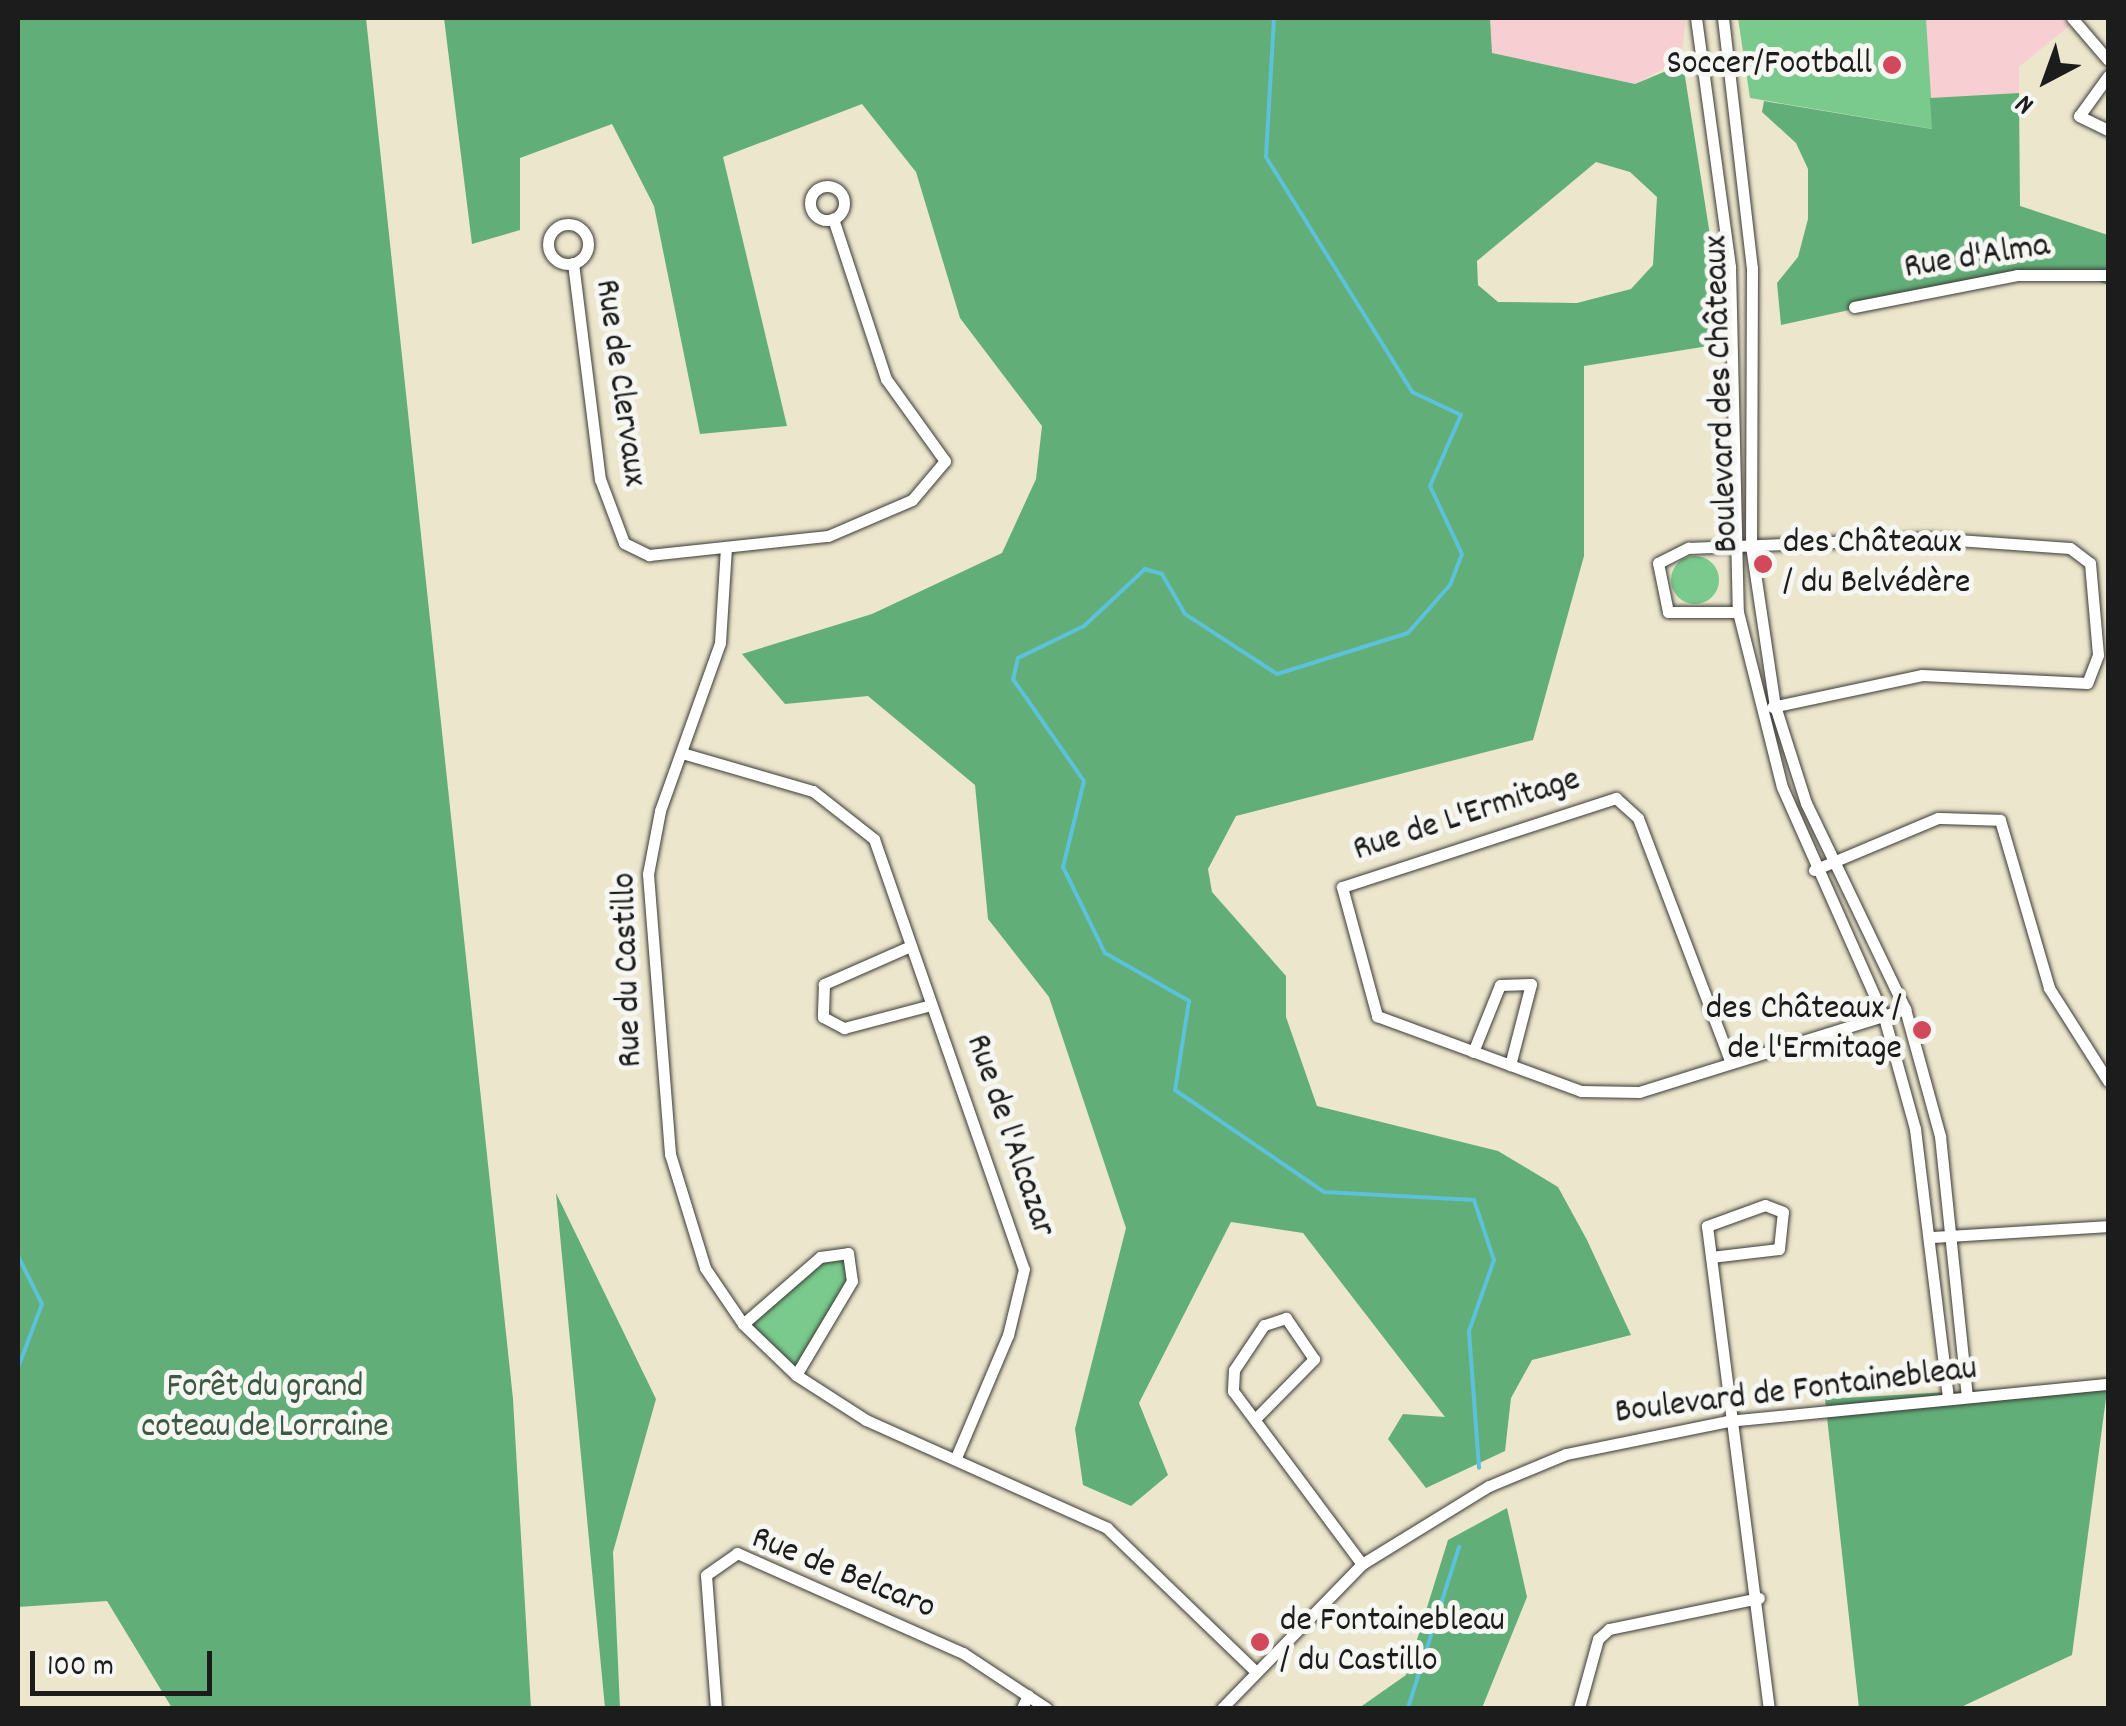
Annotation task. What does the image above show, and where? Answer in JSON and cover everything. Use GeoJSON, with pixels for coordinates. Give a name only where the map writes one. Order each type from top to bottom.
{"type":"FeatureCollection","features":[{"type":"Feature","properties":{"kind":"street","name":"Boulevard des Châteaux"},"geometry":{"type":"LineString","coordinates":[[1696,18],[1730,268],[1730,547],[1738,612],[1758,711],[1814,870],[1884,1017],[1934,1238],[1948,1398]]}},
{"type":"Feature","properties":{"kind":"street","name":"Boulevard des Châteaux"},"geometry":{"type":"LineString","coordinates":[[1723,18],[1752,268],[1752,546],[1775,706],[1833,861],[1905,1010],[1954,1236],[1967,1396]]}},
{"type":"Feature","properties":{"kind":"street"},"geometry":{"type":"LineString","coordinates":[[2072,18],[2108,60]]}},
{"type":"Feature","properties":{"kind":"street"},"geometry":{"type":"LineString","coordinates":[[2108,76],[2079,116],[2108,130]]}},
{"type":"Feature","properties":{"kind":"street","name":"Rue de Clervaux"},"geometry":{"type":"LineString","coordinates":[[573,263],[600,479],[624,543],[649,556],[828,536],[886,516],[936,480],[945,460],[886,379],[833,219]]}},
{"type":"Feature","properties":{"kind":"street","name":"Rue d'Alma"},"geometry":{"type":"LineString","coordinates":[[1854,307],[2017,275],[2108,275]]}},
{"type":"Feature","properties":{"kind":"street"},"geometry":{"type":"LineString","coordinates":[[1730,547],[1929,538],[2070,548],[2090,563],[2098,655],[2087,683],[1922,675],[1758,711]]}},
{"type":"Feature","properties":{"kind":"street","name":"Rue du Castillo"},"geometry":{"type":"LineString","coordinates":[[726,547],[720,642],[682,754],[648,874],[657,1047],[682,1209],[705,1268],[742,1324],[796,1375],[866,1420],[957,1455],[1106,1528],[1252,1668]]}},
{"type":"Feature","properties":{"kind":"street","name":"Boulevard des Châteaux"},"geometry":{"type":"LineString","coordinates":[[1730,547],[1669,552],[1658,563],[1661,597],[1684,617],[1738,612]]}},
{"type":"Feature","properties":{"kind":"street","name":"Rue de l'Alcazar"},"geometry":{"type":"LineString","coordinates":[[682,754],[812,791],[858,820],[874,839],[906,948],[965,1080],[1024,1269],[1008,1335],[957,1455]]}},
{"type":"Feature","properties":{"kind":"street","name":"Rue de L'Ermitage"},"geometry":{"type":"LineString","coordinates":[[1731,1063],[1638,818],[1616,798],[1342,887],[1377,1016],[1510,1065],[1614,1095],[1731,1063],[1905,1010]]}},
{"type":"Feature","properties":{"kind":"street"},"geometry":{"type":"LineString","coordinates":[[1814,870],[1938,818],[2000,820],[2049,988],[2108,1081]]}},
{"type":"Feature","properties":{"kind":"street","name":"Rue de l'Alcazar"},"geometry":{"type":"LineString","coordinates":[[906,948],[824,984],[824,1018],[844,1028],[931,1005]]}},
{"type":"Feature","properties":{"kind":"street"},"geometry":{"type":"LineString","coordinates":[[1473,1052],[1500,985],[1531,984],[1510,1065]]}},
{"type":"Feature","properties":{"kind":"street"},"geometry":{"type":"LineString","coordinates":[[1711,1257],[1779,1249],[1783,1212],[1765,1205],[1718,1216],[1707,1226],[1728,1421],[1759,1598],[1769,1708]]}},
{"type":"Feature","properties":{"kind":"street"},"geometry":{"type":"LineString","coordinates":[[1934,1238],[2108,1226]]}},
{"type":"Feature","properties":{"kind":"street"},"geometry":{"type":"LineString","coordinates":[[742,1324],[820,1257],[848,1253],[852,1281],[796,1375]]}},
{"type":"Feature","properties":{"kind":"street"},"geometry":{"type":"LineString","coordinates":[[1256,1418],[1314,1360],[1286,1318],[1264,1325],[1231,1380],[1256,1418],[1362,1564]]}},
{"type":"Feature","properties":{"kind":"street","name":"Boulevard de Fontainebleau"},"geometry":{"type":"LineString","coordinates":[[1222,1708],[1252,1668],[1362,1564],[1488,1486],[1566,1454],[1728,1421],[2108,1384]]}},
{"type":"Feature","properties":{"kind":"street","name":"Rue de Belcaro"},"geometry":{"type":"LineString","coordinates":[[716,1708],[706,1574],[737,1554],[963,1653],[1046,1708]]}},
{"type":"Feature","properties":{"kind":"street"},"geometry":{"type":"LineString","coordinates":[[1579,1708],[1598,1639],[1609,1629],[1759,1598]]}},
{"type":"Feature","properties":{"kind":"street"},"geometry":{"type":"LineString","coordinates":[[1022,1708],[1028,1694]]}},
{"type":"Feature","properties":{"kind":"shaded area"},"geometry":{"type":"Polygon","coordinates":[[[1490,18],[1686,18],[1681,59],[1635,84],[1491,53],[1490,18]]]}},
{"type":"Feature","properties":{"kind":"shaded area"},"geometry":{"type":"Polygon","coordinates":[[[1926,18],[2062,18],[2069,26],[2019,67],[2019,93],[1930,98],[1926,18]]]}},
{"type":"Feature","properties":{"kind":"green space","name":"Forêt du grand coteau de Lorraine"},"geometry":{"type":"Polygon","coordinates":[[[18,18],[366,18],[513,1399],[531,1708],[172,1708],[107,1601],[18,1607],[18,18]]]}},
{"type":"Feature","properties":{"kind":"green space"},"geometry":{"type":"Polygon","coordinates":[[[444,18],[1490,18],[1492,53],[1635,84],[1683,64],[1727,343],[1584,366],[1584,556],[1533,740],[1236,816],[1208,869],[1212,892],[1286,976],[1286,1017],[1317,1106],[1498,1151],[1558,1187],[1631,1335],[1532,1360],[1511,1398],[1505,1451],[1426,1488],[1388,1439],[1403,1414],[1445,1417],[1303,1233],[1231,1222],[1139,1403],[1168,1475],[1131,1506],[1083,1485],[1075,1429],[1126,1228],[1049,997],[988,919],[975,785],[868,696],[785,704],[742,654],[872,614],[1002,553],[1036,479],[1042,426],[960,318],[916,172],[862,104],[723,157],[787,426],[700,434],[654,206],[612,124],[520,158],[520,230],[472,244],[444,18]],[[1596,162],[1477,261],[1478,285],[1498,302],[1577,303],[1631,289],[1653,265],[1657,197],[1630,172],[1596,162]]]}},
{"type":"Feature","properties":{"kind":"green space"},"geometry":{"type":"Polygon","coordinates":[[[1738,18],[1926,18],[1933,129],[1750,98],[1738,18]]]}},
{"type":"Feature","properties":{"kind":"green space"},"geometry":{"type":"Polygon","coordinates":[[[2019,93],[2020,206],[2108,235],[2108,285],[2069,271],[2018,273],[1781,325],[1777,283],[1798,257],[1808,219],[1808,169],[1796,143],[1762,112],[1764,101],[1932,129],[1930,98],[2019,93]]]}},
{"type":"Feature","properties":{"kind":"green space"},"geometry":{"type":"Polygon","coordinates":[[[1695,556],[1712,563],[1719,580],[1712,597],[1695,604],[1678,597],[1671,580],[1678,563],[1695,556]]]}},
{"type":"Feature","properties":{"kind":"green space"},"geometry":{"type":"Polygon","coordinates":[[[556,1193],[656,1399],[613,1552],[620,1708],[605,1708],[556,1193]]]}},
{"type":"Feature","properties":{"kind":"green space"},"geometry":{"type":"Polygon","coordinates":[[[831,1250],[854,1265],[796,1375],[743,1324],[831,1250]]]}},
{"type":"Feature","properties":{"kind":"green space"},"geometry":{"type":"Polygon","coordinates":[[[2108,1383],[2072,1655],[1959,1708],[1859,1708],[1825,1399],[2108,1383]]]}},
{"type":"Feature","properties":{"kind":"green space"},"geometry":{"type":"Polygon","coordinates":[[[1507,1508],[1527,1597],[1482,1708],[1359,1708],[1406,1675],[1448,1540],[1507,1508]]]}},
{"type":"Feature","properties":{"kind":"waterway"},"geometry":{"type":"LineString","coordinates":[[1274,18],[1266,157],[1412,392],[1461,415],[1430,486],[1462,554],[1450,585],[1408,633],[1277,674],[1185,614],[1162,574],[1145,569],[1084,626],[1018,658],[1013,679],[1084,781],[1063,867],[1105,953],[1189,1001],[1175,1090],[1324,1192],[1474,1200],[1494,1260],[1469,1331],[1479,1468]]}},
{"type":"Feature","properties":{"kind":"waterway"},"geometry":{"type":"LineString","coordinates":[[18,1256],[42,1304],[18,1368]]}},
{"type":"Feature","properties":{"kind":"waterway"},"geometry":{"type":"LineString","coordinates":[[1408,1708],[1459,1547]]}},
{"type":"Feature","properties":{"kind":"place","name":"Soccer/Football"},"geometry":{"type":"Point","coordinates":[1892,65]}},
{"type":"Feature","properties":{"kind":"place","name":"des Châteaux / du Belvédère"},"geometry":{"type":"Point","coordinates":[1763,564]}},
{"type":"Feature","properties":{"kind":"place","name":"des Châteaux / de l'Ermitage"},"geometry":{"type":"Point","coordinates":[1922,1030]}},
{"type":"Feature","properties":{"kind":"place","name":"de Fontainebleau / du Castillo"},"geometry":{"type":"Point","coordinates":[1260,1642]}}]}
